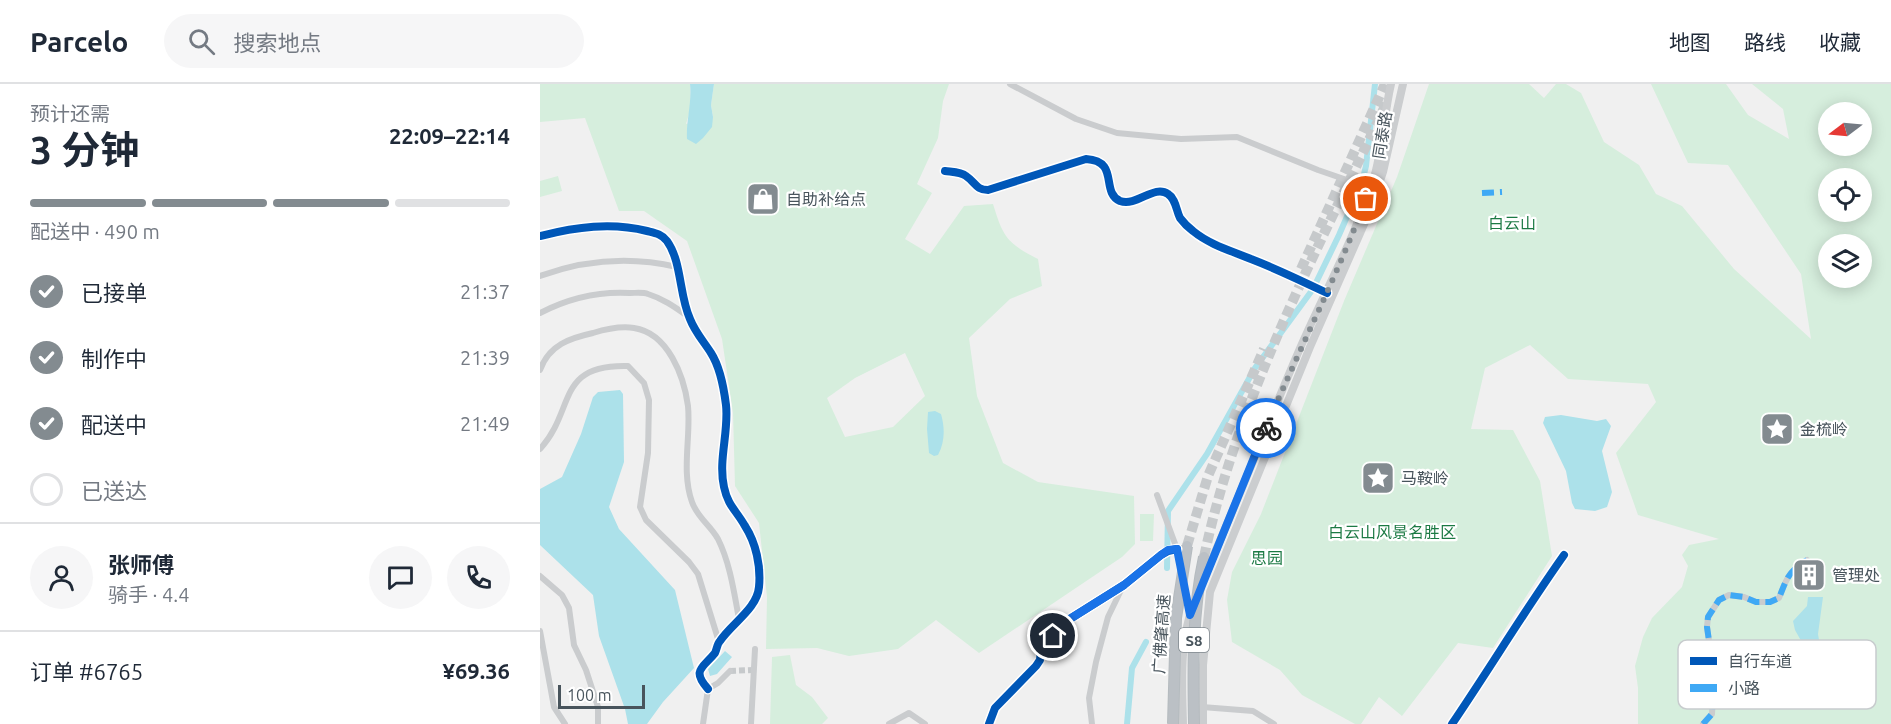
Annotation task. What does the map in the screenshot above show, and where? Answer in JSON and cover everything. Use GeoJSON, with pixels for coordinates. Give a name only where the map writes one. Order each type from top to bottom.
{"type":"FeatureCollection","features":[{"type":"Feature","properties":{"kind":"highway","name":"广佛肇高速"},"geometry":{"type":"LineString","coordinates":[[1173,724],[1172,687],[1182,548]]}},
{"type":"Feature","properties":{"kind":"highway","name":"广佛肇高速"},"geometry":{"type":"LineString","coordinates":[[1194,724],[1195,616],[1198,583],[1204,557]]}},
{"type":"Feature","properties":{"kind":"main road","name":"同泰路"},"geometry":{"type":"LineString","coordinates":[[1183,724],[1183,710],[1176,694],[1174,667],[1190,615],[1275,406],[1336,275],[1370,188],[1378,161],[1391,84]]}},
{"type":"Feature","properties":{"kind":"main road","name":"同泰路"},"geometry":{"type":"LineString","coordinates":[[1203,724],[1203,665],[1210,592],[1310,347],[1372,205],[1383,172],[1403,84]]}},
{"type":"Feature","properties":{"kind":"main road"},"geometry":{"type":"LineString","coordinates":[[1194,724],[1195,638],[1200,614],[1210,592],[1201,586]]}},
{"type":"Feature","properties":{"kind":"main road"},"geometry":{"type":"LineString","coordinates":[[1190,615],[1202,614],[1208,619]]}},
{"type":"Feature","properties":{"kind":"street"},"geometry":{"type":"LineString","coordinates":[[1010,84],[1076,119],[1116,133],[1181,139],[1237,137],[1318,170],[1370,188]]}},
{"type":"Feature","properties":{"kind":"street"},"geometry":{"type":"LineString","coordinates":[[945,171],[965,175],[977,187],[988,190],[1086,159],[1095,160],[1103,164],[1107,171],[1113,195],[1123,202],[1134,201],[1158,191],[1168,193],[1175,202],[1180,218],[1194,232],[1218,246],[1327,293]]}},
{"type":"Feature","properties":{"kind":"street"},"geometry":{"type":"LineString","coordinates":[[540,236],[578,227],[605,225],[635,228],[660,234],[667,240],[673,254],[689,318],[712,355],[721,379],[726,407],[723,484],[728,504],[744,524],[753,541],[758,561],[759,587],[756,600],[719,642],[716,651],[699,671],[701,682],[708,689]]}},
{"type":"Feature","properties":{"kind":"street"},"geometry":{"type":"LineString","coordinates":[[540,276],[563,268],[625,260],[676,267]]}},
{"type":"Feature","properties":{"kind":"street"},"geometry":{"type":"LineString","coordinates":[[540,313],[564,301],[587,295],[627,292],[647,293],[666,302],[689,318]]}},
{"type":"Feature","properties":{"kind":"street"},"geometry":{"type":"LineString","coordinates":[[540,370],[550,353],[561,342],[597,332],[634,327],[650,333],[663,344],[676,362],[688,406],[687,468],[692,501],[700,519],[716,536],[723,550],[739,619]]}},
{"type":"Feature","properties":{"kind":"street"},"geometry":{"type":"LineString","coordinates":[[540,449],[556,423],[572,387],[581,376],[592,370],[620,366],[628,366],[636,373],[644,383],[649,400],[648,453],[640,507],[646,520],[689,562],[698,574],[719,642]]}},
{"type":"Feature","properties":{"kind":"street"},"geometry":{"type":"LineString","coordinates":[[1156,495],[1172,535],[1182,548],[1190,615]]}},
{"type":"Feature","properties":{"kind":"street"},"geometry":{"type":"LineString","coordinates":[[989,724],[995,708],[1036,666],[1040,660],[1041,649],[1065,622],[1124,585],[1168,550],[1182,548]]}},
{"type":"Feature","properties":{"kind":"street"},"geometry":{"type":"LineString","coordinates":[[1452,724],[1564,555]]}},
{"type":"Feature","properties":{"kind":"street"},"geometry":{"type":"LineString","coordinates":[[1709,640],[1708,617],[1719,600],[1729,595],[1744,597],[1756,602],[1770,602],[1779,598],[1793,569],[1807,560]]}},
{"type":"Feature","properties":{"kind":"street"},"geometry":{"type":"LineString","coordinates":[[540,576],[561,595],[569,608],[574,645],[586,670],[598,707],[598,724]]}},
{"type":"Feature","properties":{"kind":"street"},"geometry":{"type":"LineString","coordinates":[[1092,724],[1089,698],[1096,662],[1108,617],[1124,585]]}},
{"type":"Feature","properties":{"kind":"street"},"geometry":{"type":"LineString","coordinates":[[540,631],[554,707],[565,724]]}},
{"type":"Feature","properties":{"kind":"street"},"geometry":{"type":"LineString","coordinates":[[751,724],[755,650]]}},
{"type":"Feature","properties":{"kind":"street"},"geometry":{"type":"LineString","coordinates":[[708,689],[730,671]]}},
{"type":"Feature","properties":{"kind":"street"},"geometry":{"type":"LineString","coordinates":[[703,724],[708,689]]}},
{"type":"Feature","properties":{"kind":"street"},"geometry":{"type":"LineString","coordinates":[[1202,707],[1253,711],[1274,724]]}},
{"type":"Feature","properties":{"kind":"street"},"geometry":{"type":"LineString","coordinates":[[1703,724],[1712,714],[1712,709]]}},
{"type":"Feature","properties":{"kind":"street"},"geometry":{"type":"LineString","coordinates":[[889,724],[909,713],[925,724]]}},
{"type":"Feature","properties":{"kind":"green space"},"geometry":{"type":"Polygon","coordinates":[[[540,84],[690,84],[691,107],[686,124],[713,117],[711,105],[714,84],[949,84],[943,101],[938,138],[917,184],[932,193],[905,239],[930,254],[964,206],[993,204],[1003,232],[1019,248],[1038,259],[1042,286],[1010,299],[969,338],[977,396],[1003,463],[1038,482],[1134,496],[1135,544],[1122,557],[979,653],[936,620],[898,649],[849,656],[817,648],[766,649],[767,597],[759,523],[735,486],[733,413],[722,339],[687,241],[644,211],[619,211],[585,118],[540,122],[540,84]],[[905,353],[855,378],[827,398],[845,437],[893,427],[925,396],[905,353]]]}},
{"type":"Feature","properties":{"kind":"green space","name":"白云山"},"geometry":{"type":"Polygon","coordinates":[[[1429,84],[1529,84],[1544,98],[1556,84],[1566,84],[1581,93],[1604,142],[1639,165],[1656,194],[1682,206],[1734,269],[1811,339],[1801,274],[1728,165],[1688,163],[1651,84],[1726,84],[1748,115],[1789,139],[1783,109],[1752,84],[1891,84],[1891,724],[1638,724],[1638,688],[1635,666],[1643,637],[1652,618],[1682,587],[1688,566],[1682,555],[1689,545],[1719,539],[1638,515],[1616,453],[1656,402],[1648,384],[1568,379],[1530,345],[1485,368],[1471,429],[1513,430],[1540,481],[1552,556],[1493,648],[1458,643],[1402,716],[1379,697],[1361,724],[1355,724],[1302,695],[1280,670],[1232,642],[1227,600],[1232,572],[1261,514],[1344,301],[1397,177],[1429,84]]]}},
{"type":"Feature","properties":{"kind":"green space"},"geometry":{"type":"Polygon","coordinates":[[[558,176],[562,191],[540,197],[540,181],[558,176]]]}},
{"type":"Feature","properties":{"kind":"green space"},"geometry":{"type":"Polygon","coordinates":[[[1140,514],[1154,514],[1153,541],[1140,541],[1140,514]]]}},
{"type":"Feature","properties":{"kind":"green space"},"geometry":{"type":"Polygon","coordinates":[[[790,655],[796,685],[812,697],[828,718],[822,724],[770,724],[772,657],[790,655]]]}},
{"type":"Feature","properties":{"kind":"water"},"geometry":{"type":"Polygon","coordinates":[[[690,84],[714,84],[711,105],[712,127],[696,144],[687,139],[690,84]]]}},
{"type":"Feature","properties":{"kind":"water"},"geometry":{"type":"Polygon","coordinates":[[[620,390],[623,394],[624,462],[609,507],[619,529],[675,590],[694,668],[663,702],[647,724],[628,724],[625,709],[599,636],[593,595],[540,545],[540,489],[562,477],[581,434],[593,397],[598,392],[620,390]]]}},
{"type":"Feature","properties":{"kind":"water"},"geometry":{"type":"Polygon","coordinates":[[[935,411],[941,414],[944,435],[938,455],[934,456],[929,453],[927,429],[928,412],[935,411]]]}},
{"type":"Feature","properties":{"kind":"water"},"geometry":{"type":"Polygon","coordinates":[[[1561,415],[1597,421],[1606,419],[1611,426],[1602,451],[1612,492],[1607,507],[1595,511],[1575,509],[1572,503],[1566,471],[1543,423],[1545,417],[1561,415]]]}},
{"type":"Feature","properties":{"kind":"water"},"geometry":{"type":"Polygon","coordinates":[[[1808,597],[1823,597],[1819,640],[1801,640],[1795,630],[1793,621],[1807,606],[1808,597]]]}},
{"type":"Feature","properties":{"kind":"water"},"geometry":{"type":"Polygon","coordinates":[[[725,651],[732,657],[717,674],[710,676],[708,669],[725,651]]]}},
{"type":"Feature","properties":{"kind":"waterway","name":"广佛肇高速"},"geometry":{"type":"LineString","coordinates":[[1167,568],[1168,511],[1207,454],[1255,368],[1313,289],[1362,182],[1366,166],[1375,84]]}},
{"type":"Feature","properties":{"kind":"waterway"},"geometry":{"type":"LineString","coordinates":[[1127,724],[1132,668],[1146,642]]}},
{"type":"Feature","properties":{"kind":"tunnel"},"geometry":{"type":"LineString","coordinates":[[1301,269],[1385,84]]}},
{"type":"Feature","properties":{"kind":"tunnel"},"geometry":{"type":"LineString","coordinates":[[1204,557],[1237,439],[1259,381],[1282,324],[1387,102]]}},
{"type":"Feature","properties":{"kind":"tunnel"},"geometry":{"type":"LineString","coordinates":[[1187,546],[1208,476],[1264,349]]}},
{"type":"Feature","properties":{"kind":"tunnel"},"geometry":{"type":"LineString","coordinates":[[730,671],[753,670]]}},
{"type":"Feature","properties":{"kind":"marked path"},"geometry":{"type":"LineString","coordinates":[[1482,193],[1502,192]]}},
{"type":"Feature","properties":{"kind":"marked path"},"geometry":{"type":"LineString","coordinates":[[1709,640],[1708,617],[1719,600],[1729,595],[1744,597],[1756,602],[1770,602],[1779,598],[1789,576],[1807,560]]}},
{"type":"Feature","properties":{"kind":"marked path"},"geometry":{"type":"LineString","coordinates":[[1703,724],[1712,714],[1712,709]]}},
{"type":"Feature","properties":{"kind":"cycle path"},"geometry":{"type":"LineString","coordinates":[[945,171],[964,175],[978,187],[988,190],[1086,159],[1096,161],[1103,165],[1111,191],[1120,201],[1133,201],[1157,192],[1168,194],[1180,218],[1200,236],[1327,293]]}},
{"type":"Feature","properties":{"kind":"cycle path"},"geometry":{"type":"LineString","coordinates":[[540,236],[580,228],[607,226],[634,228],[663,237],[672,249],[686,310],[717,365],[723,385],[727,415],[722,477],[730,503],[752,540],[757,555],[759,587],[754,602],[725,634],[715,653],[703,666],[700,677],[708,689]]}},
{"type":"Feature","properties":{"kind":"cycle path"},"geometry":{"type":"LineString","coordinates":[[989,724],[995,708],[1036,666],[1040,660],[1041,649],[1065,622],[1124,585],[1161,555],[1177,549]]}},
{"type":"Feature","properties":{"kind":"cycle path"},"geometry":{"type":"LineString","coordinates":[[1452,724],[1564,555]]}},
{"type":"Feature","properties":{"kind":"way so far"},"geometry":{"type":"LineString","coordinates":[[1266,428],[1302,344],[1336,275],[1366,199]]}},
{"type":"Feature","properties":{"kind":"place","name":"自助补给点"},"geometry":{"type":"Point","coordinates":[763,199]}},
{"type":"Feature","properties":{"kind":"place","name":"金梳岭"},"geometry":{"type":"Point","coordinates":[1777,429]}},
{"type":"Feature","properties":{"kind":"place","name":"马鞍岭"},"geometry":{"type":"Point","coordinates":[1378,478]}},
{"type":"Feature","properties":{"kind":"place","name":"管理处"},"geometry":{"type":"Point","coordinates":[1809,575]}},
{"type":"Feature","properties":{"kind":"route"},"geometry":{"type":"LineString","coordinates":[[1053,636],[1065,622],[1124,585],[1168,550],[1177,549],[1190,615],[1266,428]]}},
{"type":"Feature","properties":{"kind":"park label","name":"白云山风景名胜区"},"geometry":{"type":"Point","coordinates":[1392,532]}},
{"type":"Feature","properties":{"kind":"park label","name":"思园"},"geometry":{"type":"Point","coordinates":[1267,558]}}]}
